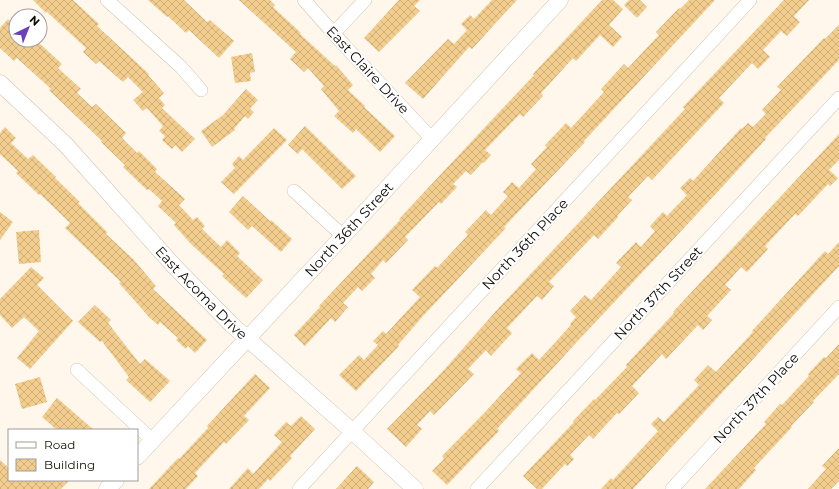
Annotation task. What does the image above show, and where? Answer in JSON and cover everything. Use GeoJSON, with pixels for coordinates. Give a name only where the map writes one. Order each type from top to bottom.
{"type":"FeatureCollection","features":[{"type":"Feature","properties":{"kind":"street"},"geometry":{"type":"LineString","coordinates":[[107,0],[181,67],[200,90]]}},
{"type":"Feature","properties":{"kind":"street","name":"East Claire Drive"},"geometry":{"type":"LineString","coordinates":[[304,0],[432,139]]}},
{"type":"Feature","properties":{"kind":"street"},"geometry":{"type":"LineString","coordinates":[[334,33],[365,0]]}},
{"type":"Feature","properties":{"kind":"street","name":"North 36th Street"},"geometry":{"type":"LineString","coordinates":[[138,456],[560,0]]}},
{"type":"Feature","properties":{"kind":"street","name":"North 36th Place"},"geometry":{"type":"LineString","coordinates":[[299,489],[750,0]]}},
{"type":"Feature","properties":{"kind":"street","name":"East Acoma Drive"},"geometry":{"type":"LineString","coordinates":[[0,83],[66,145],[174,266],[247,339],[352,431],[415,489]]}},
{"type":"Feature","properties":{"kind":"street","name":"North 37th Street"},"geometry":{"type":"LineString","coordinates":[[477,489],[839,98]]}},
{"type":"Feature","properties":{"kind":"street"},"geometry":{"type":"LineString","coordinates":[[294,191],[343,236]]}},
{"type":"Feature","properties":{"kind":"street","name":"North 37th Place"},"geometry":{"type":"LineString","coordinates":[[672,489],[839,307]]}},
{"type":"Feature","properties":{"kind":"street"},"geometry":{"type":"LineString","coordinates":[[77,370],[152,440]]}},
{"type":"Feature","properties":{"kind":"street"},"geometry":{"type":"LineString","coordinates":[[108,489],[115,481]]}},
{"type":"Feature","properties":{"kind":"building"},"geometry":{"type":"Polygon","coordinates":[[[33,0],[73,0],[99,24],[97,26],[149,74],[148,75],[164,93],[159,98],[165,105],[162,108],[195,139],[182,152],[175,145],[172,149],[162,140],[165,136],[159,131],[163,126],[147,108],[143,111],[133,100],[143,92],[128,77],[123,82],[99,61],[96,64],[83,52],[86,48],[48,13],[48,8],[41,8],[33,0]]]}},
{"type":"Feature","properties":{"kind":"building"},"geometry":{"type":"Polygon","coordinates":[[[148,0],[184,0],[207,22],[210,20],[234,41],[219,58],[189,30],[186,33],[148,0]]]}},
{"type":"Feature","properties":{"kind":"building"},"geometry":{"type":"Polygon","coordinates":[[[239,0],[270,0],[275,5],[273,7],[301,33],[300,34],[335,66],[336,65],[353,85],[348,90],[395,136],[380,152],[356,129],[353,133],[334,116],[339,111],[321,89],[324,86],[308,68],[304,72],[290,59],[296,52],[239,0]]]}},
{"type":"Feature","properties":{"kind":"building"},"geometry":{"type":"Polygon","coordinates":[[[399,0],[420,0],[414,6],[420,11],[379,52],[364,38],[399,0]]]}},
{"type":"Feature","properties":{"kind":"building"},"geometry":{"type":"Polygon","coordinates":[[[492,0],[517,0],[472,49],[469,47],[423,99],[405,83],[448,39],[454,44],[467,30],[461,24],[470,15],[474,19],[492,0]]]}},
{"type":"Feature","properties":{"kind":"building"},"geometry":{"type":"Polygon","coordinates":[[[602,0],[613,0],[623,9],[609,25],[622,37],[613,47],[600,35],[576,61],[573,58],[541,93],[543,96],[523,117],[520,114],[485,150],[491,155],[484,163],[483,162],[471,175],[466,171],[453,184],[457,187],[441,204],[439,202],[405,237],[408,240],[386,263],[383,260],[371,274],[375,278],[362,291],[358,287],[343,303],[348,307],[335,322],[331,318],[305,346],[294,335],[320,307],[319,306],[602,0]]]}},
{"type":"Feature","properties":{"kind":"building"},"geometry":{"type":"Polygon","coordinates":[[[629,0],[640,0],[647,7],[637,18],[624,5],[629,0]]]}},
{"type":"Feature","properties":{"kind":"building"},"geometry":{"type":"Polygon","coordinates":[[[689,0],[715,0],[584,141],[585,142],[504,227],[506,228],[423,316],[398,345],[399,346],[356,391],[339,375],[359,355],[364,360],[378,345],[373,341],[383,331],[386,334],[420,297],[412,290],[435,266],[437,268],[468,235],[465,232],[486,210],[491,215],[508,196],[503,192],[512,182],[519,188],[536,169],[531,164],[547,147],[545,145],[566,123],[571,128],[604,92],[601,89],[624,64],[628,68],[659,35],[656,32],[679,8],[680,9],[689,0]]]}},
{"type":"Feature","properties":{"kind":"building"},"geometry":{"type":"Polygon","coordinates":[[[784,0],[809,0],[794,16],[800,22],[787,36],[781,31],[763,50],[770,57],[758,69],[752,63],[719,98],[724,103],[652,180],[648,176],[628,197],[632,200],[598,239],[594,235],[549,282],[554,286],[542,300],[537,296],[507,328],[512,333],[491,356],[486,350],[468,369],[474,374],[434,415],[430,411],[417,425],[422,429],[406,447],[387,429],[444,370],[496,311],[685,109],[683,107],[784,0]]]}},
{"type":"Feature","properties":{"kind":"building"},"geometry":{"type":"Polygon","coordinates":[[[8,19],[8,48],[45,48],[62,64],[58,68],[81,89],[77,93],[92,107],[96,104],[126,133],[122,138],[137,153],[139,151],[157,169],[155,172],[185,199],[179,205],[193,220],[197,217],[205,226],[202,229],[221,247],[227,240],[240,253],[237,256],[263,280],[246,298],[222,276],[224,274],[192,245],[174,225],[176,223],[158,206],[162,201],[149,189],[147,190],[123,167],[125,165],[49,90],[51,89],[17,58],[14,61],[0,48],[0,28],[8,19]]]}},
{"type":"Feature","properties":{"kind":"building"},"geometry":{"type":"Polygon","coordinates":[[[839,25],[839,60],[765,138],[766,139],[712,198],[497,429],[499,431],[447,485],[432,471],[444,459],[442,456],[521,373],[516,369],[532,353],[539,360],[571,325],[570,324],[576,317],[570,311],[585,295],[591,300],[621,267],[616,263],[636,242],[641,247],[655,231],[650,226],[663,212],[667,216],[687,195],[680,188],[690,178],[693,181],[741,128],[742,129],[748,123],[753,127],[766,114],[762,110],[781,90],[777,87],[824,38],[825,39],[839,25]]]}},
{"type":"Feature","properties":{"kind":"building"},"geometry":{"type":"Polygon","coordinates":[[[252,53],[255,72],[250,73],[251,81],[235,83],[231,57],[252,53]]]}},
{"type":"Feature","properties":{"kind":"building"},"geometry":{"type":"Polygon","coordinates":[[[246,89],[258,100],[250,109],[254,112],[248,119],[245,116],[234,129],[235,130],[212,147],[201,131],[223,115],[246,89]]]}},
{"type":"Feature","properties":{"kind":"building"},"geometry":{"type":"Polygon","coordinates":[[[305,126],[356,176],[342,189],[302,149],[298,154],[288,145],[305,126]]]}},
{"type":"Feature","properties":{"kind":"building"},"geometry":{"type":"Polygon","coordinates":[[[5,127],[16,138],[11,143],[28,159],[33,155],[56,177],[55,178],[80,202],[78,203],[107,232],[106,234],[133,259],[156,286],[153,289],[207,340],[195,353],[188,346],[186,349],[176,340],[178,338],[160,322],[158,325],[149,317],[119,283],[121,282],[65,228],[70,223],[16,173],[18,171],[0,154],[0,133],[5,127]]]}},
{"type":"Feature","properties":{"kind":"building"},"geometry":{"type":"Polygon","coordinates":[[[274,128],[287,140],[234,194],[221,182],[235,168],[232,164],[239,156],[243,160],[274,128]]]}},
{"type":"Feature","properties":{"kind":"building"},"geometry":{"type":"Polygon","coordinates":[[[839,134],[839,160],[829,170],[838,178],[830,186],[828,184],[798,216],[795,214],[765,246],[768,249],[747,272],[741,267],[725,285],[731,290],[707,316],[712,320],[703,330],[698,325],[666,359],[662,354],[632,386],[639,393],[619,414],[617,413],[593,439],[589,435],[570,455],[574,459],[567,466],[565,464],[542,489],[537,489],[523,476],[574,422],[573,421],[627,367],[626,365],[674,313],[673,312],[839,134]]]}},
{"type":"Feature","properties":{"kind":"building"},"geometry":{"type":"Polygon","coordinates":[[[243,196],[292,239],[281,252],[252,226],[248,230],[229,212],[243,196]]]}},
{"type":"Feature","properties":{"kind":"building"},"geometry":{"type":"Polygon","coordinates":[[[0,212],[13,222],[0,240],[0,212]]]}},
{"type":"Feature","properties":{"kind":"building"},"geometry":{"type":"Polygon","coordinates":[[[39,230],[41,262],[19,264],[16,232],[39,230]]]}},
{"type":"Feature","properties":{"kind":"building"},"geometry":{"type":"Polygon","coordinates":[[[839,242],[839,266],[633,489],[601,489],[611,478],[613,480],[658,431],[651,424],[658,417],[664,422],[699,385],[694,380],[708,365],[716,372],[825,251],[828,254],[839,242]]]}},
{"type":"Feature","properties":{"kind":"building"},"geometry":{"type":"Polygon","coordinates":[[[31,267],[44,278],[37,285],[73,321],[30,369],[17,358],[39,331],[24,317],[12,328],[0,315],[0,299],[31,267]]]}},
{"type":"Feature","properties":{"kind":"building"},"geometry":{"type":"Polygon","coordinates":[[[95,305],[111,320],[108,323],[140,364],[145,359],[170,381],[150,402],[126,380],[129,377],[102,341],[100,342],[78,322],[95,305]]]}},
{"type":"Feature","properties":{"kind":"building"},"geometry":{"type":"Polygon","coordinates":[[[839,344],[839,374],[754,468],[756,470],[739,489],[705,489],[766,424],[764,422],[780,404],[782,405],[809,376],[808,374],[839,344]]]}},
{"type":"Feature","properties":{"kind":"building"},"geometry":{"type":"Polygon","coordinates":[[[255,374],[270,388],[244,416],[249,420],[226,444],[224,442],[195,473],[198,476],[186,489],[149,489],[208,428],[207,426],[255,374]]]}},
{"type":"Feature","properties":{"kind":"building"},"geometry":{"type":"Polygon","coordinates":[[[40,377],[47,402],[22,409],[15,384],[40,377]]]}},
{"type":"Feature","properties":{"kind":"building"},"geometry":{"type":"Polygon","coordinates":[[[57,398],[93,429],[56,429],[42,417],[57,398]]]}},
{"type":"Feature","properties":{"kind":"building"},"geometry":{"type":"Polygon","coordinates":[[[301,416],[315,429],[290,456],[292,458],[270,481],[268,479],[259,489],[229,489],[248,468],[253,474],[282,442],[274,435],[286,422],[291,426],[301,416]]]}},
{"type":"Feature","properties":{"kind":"building"},"geometry":{"type":"Polygon","coordinates":[[[839,448],[839,481],[831,489],[808,489],[826,469],[822,466],[839,448]]]}},
{"type":"Feature","properties":{"kind":"building"},"geometry":{"type":"Polygon","coordinates":[[[0,460],[8,467],[8,481],[69,481],[61,489],[0,489],[0,460]]]}},
{"type":"Feature","properties":{"kind":"building"},"geometry":{"type":"Polygon","coordinates":[[[357,466],[374,482],[368,489],[336,489],[357,466]]]}}]}
